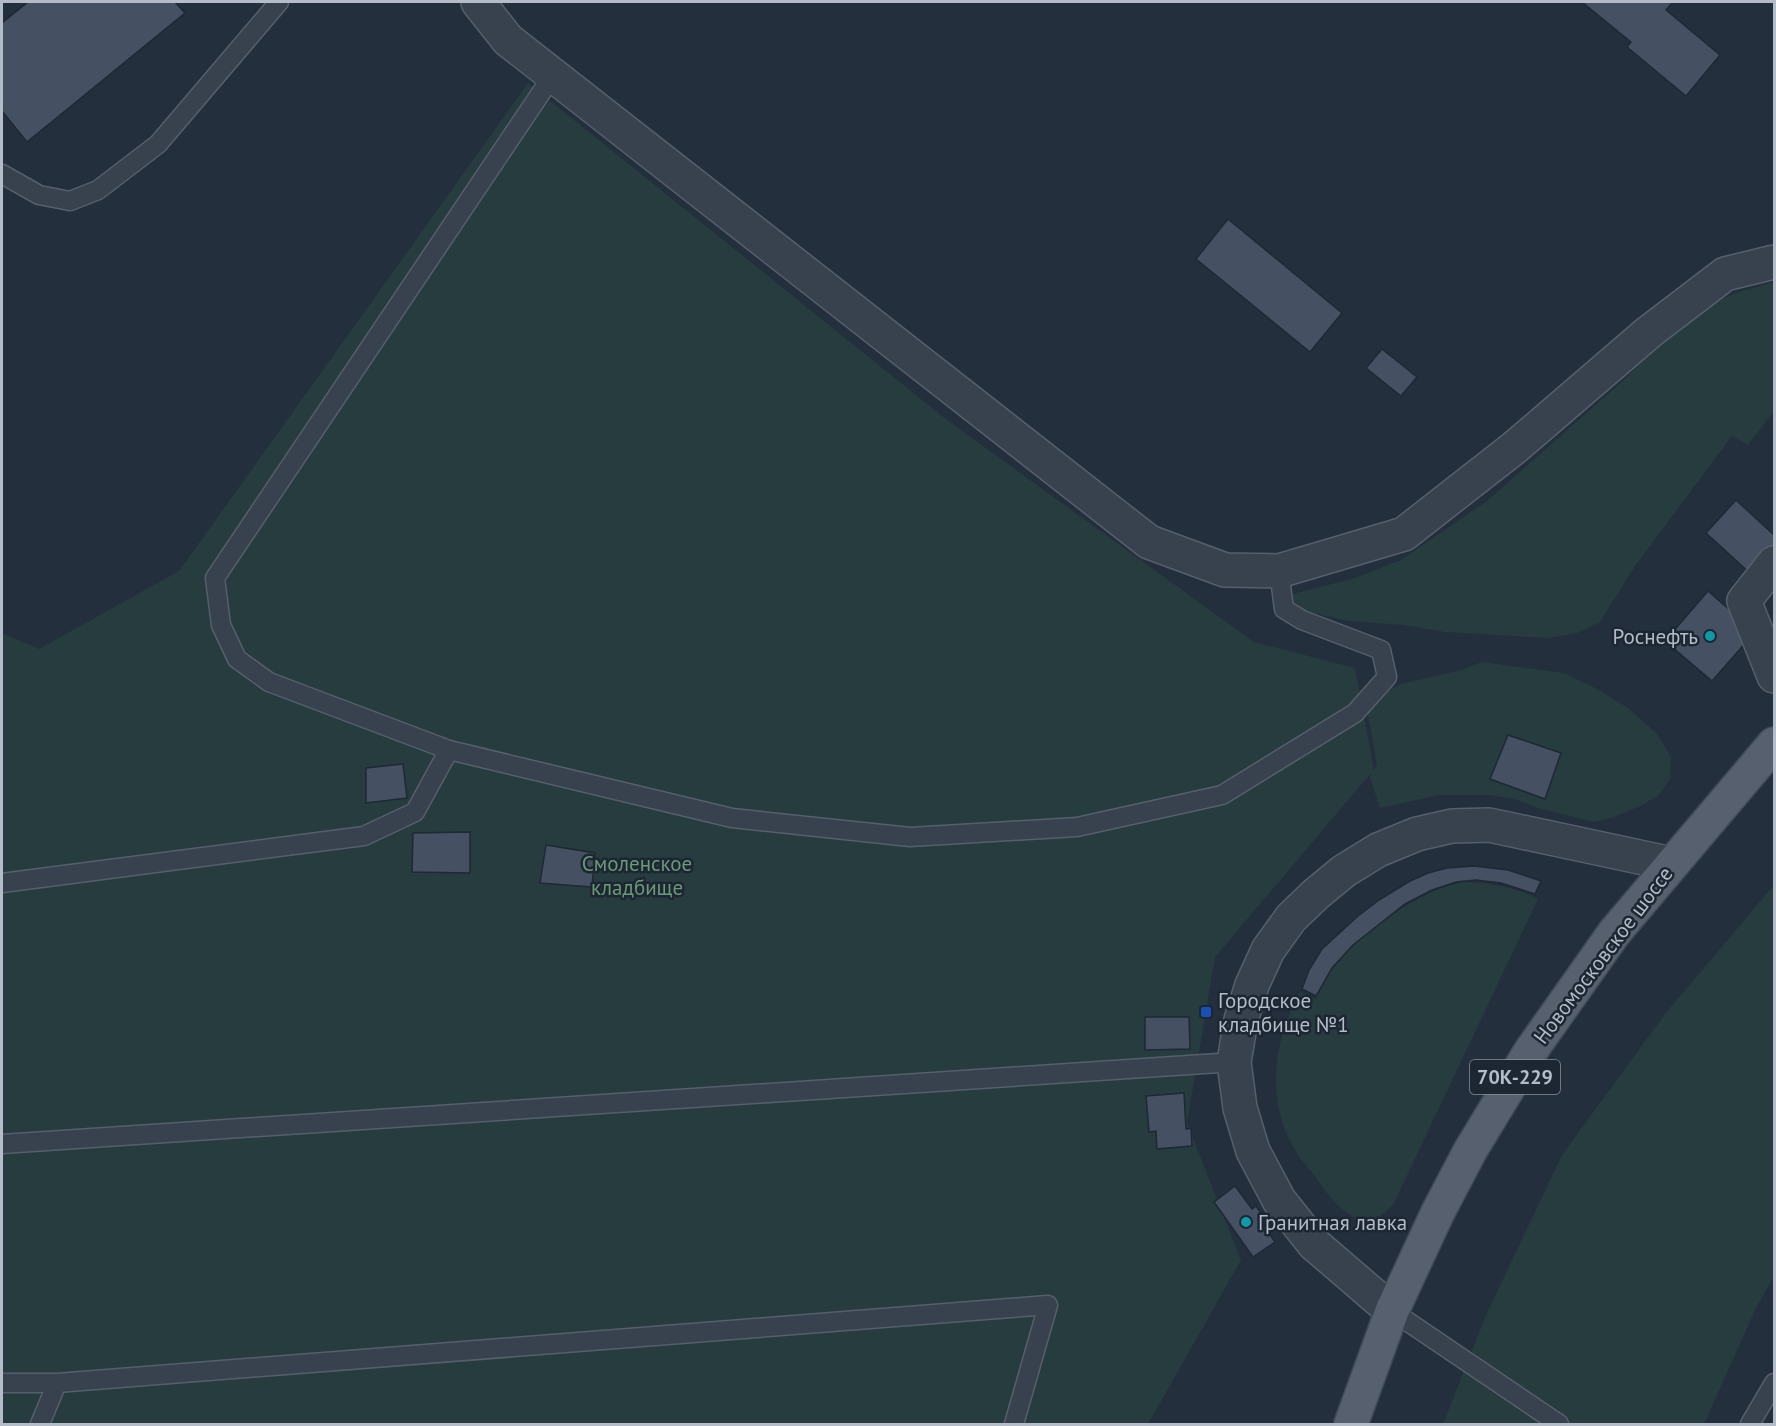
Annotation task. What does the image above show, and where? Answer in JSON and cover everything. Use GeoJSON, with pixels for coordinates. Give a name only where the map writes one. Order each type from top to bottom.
{"type":"FeatureCollection","features":[{"type":"Feature","properties":{"kind":"main road","name":"Новомосковское шоссе"},"geometry":{"type":"LineString","coordinates":[[1392,1311],[1438,1212],[1470,1151],[1530,1052],[1614,933],[1774,744]]}},
{"type":"Feature","properties":{"kind":"main road","name":"70К-229"},"geometry":{"type":"LineString","coordinates":[[1351,1425],[1392,1311]]}},
{"type":"Feature","properties":{"kind":"street"},"geometry":{"type":"LineString","coordinates":[[478,2],[508,40],[1149,542],[1225,570],[1280,571],[1404,534],[1514,448],[1649,332],[1725,274],[1774,262]]}},
{"type":"Feature","properties":{"kind":"street"},"geometry":{"type":"LineString","coordinates":[[1774,563],[1744,600],[1774,675]]}},
{"type":"Feature","properties":{"kind":"street"},"geometry":{"type":"LineString","coordinates":[[1392,1311],[1314,1244],[1279,1200],[1253,1151],[1240,1107],[1234,1062],[1241,1020],[1252,985],[1268,950],[1291,918],[1344,871],[1378,850],[1417,834],[1452,826],[1489,825],[1672,864]]}},
{"type":"Feature","properties":{"kind":"lane"},"geometry":{"type":"LineString","coordinates":[[2,174],[39,195],[70,201],[98,190],[158,144],[279,2]]}},
{"type":"Feature","properties":{"kind":"lane"},"geometry":{"type":"LineString","coordinates":[[553,75],[215,578],[221,625],[237,659],[269,682],[449,750],[732,818],[910,837],[1077,827],[1222,795],[1355,713],[1386,677],[1381,650],[1302,620],[1284,609],[1280,571]]}},
{"type":"Feature","properties":{"kind":"lane"},"geometry":{"type":"LineString","coordinates":[[2,883],[364,836],[415,813],[449,750]]}},
{"type":"Feature","properties":{"kind":"lane"},"geometry":{"type":"LineString","coordinates":[[2,1144],[1234,1062]]}},
{"type":"Feature","properties":{"kind":"lane"},"geometry":{"type":"LineString","coordinates":[[2,1383],[57,1383],[1048,1305],[1014,1425]]}},
{"type":"Feature","properties":{"kind":"lane"},"geometry":{"type":"LineString","coordinates":[[1392,1311],[1559,1425]]}},
{"type":"Feature","properties":{"kind":"lane"},"geometry":{"type":"LineString","coordinates":[[40,1425],[57,1383]]}},
{"type":"Feature","properties":{"kind":"lane"},"geometry":{"type":"LineString","coordinates":[[1750,1425],[1774,1383]]}},
{"type":"Feature","properties":{"kind":"green space","name":"Смоленское кладбище"},"geometry":{"type":"Polygon","coordinates":[[[528,83],[947,420],[1254,642],[1355,668],[1374,770],[1377,765],[1367,710],[1380,694],[1404,683],[1458,671],[1482,662],[1564,673],[1597,689],[1628,708],[1657,734],[1671,757],[1670,779],[1659,795],[1614,817],[1594,822],[1538,808],[1515,799],[1489,795],[1439,795],[1380,808],[1370,777],[1371,773],[1215,957],[1187,1123],[1241,1260],[1148,1424],[2,1424],[2,633],[39,649],[179,571],[528,83]]]}},
{"type":"Feature","properties":{"kind":"green space"},"geometry":{"type":"Polygon","coordinates":[[[1774,282],[1774,411],[1748,445],[1732,436],[1635,566],[1600,622],[1577,633],[1548,638],[1445,632],[1404,625],[1349,621],[1301,610],[1284,596],[1352,579],[1401,560],[1487,501],[1626,378],[1678,324],[1705,310],[1715,301],[1774,282]]]}},
{"type":"Feature","properties":{"kind":"green space"},"geometry":{"type":"Polygon","coordinates":[[[1465,882],[1502,886],[1538,899],[1393,1205],[1371,1224],[1352,1216],[1338,1205],[1301,1159],[1290,1141],[1278,1104],[1276,1085],[1280,1046],[1291,1009],[1300,992],[1316,999],[1335,966],[1377,926],[1411,902],[1429,893],[1465,882]]]}},
{"type":"Feature","properties":{"kind":"green space"},"geometry":{"type":"Polygon","coordinates":[[[1774,885],[1774,1276],[1757,1306],[1704,1424],[1443,1424],[1487,1313],[1562,1155],[1665,1014],[1774,885]]]}},
{"type":"Feature","properties":{"kind":"building"},"geometry":{"type":"Polygon","coordinates":[[[28,2],[175,2],[185,13],[27,142],[2,111],[2,23],[28,2]]]}},
{"type":"Feature","properties":{"kind":"building"},"geometry":{"type":"Polygon","coordinates":[[[1582,2],[1673,2],[1666,10],[1720,55],[1686,96],[1627,47],[1631,42],[1582,2]]]}},
{"type":"Feature","properties":{"kind":"building"},"geometry":{"type":"Polygon","coordinates":[[[1228,219],[1342,313],[1310,352],[1196,259],[1228,219]]]}},
{"type":"Feature","properties":{"kind":"building"},"geometry":{"type":"Polygon","coordinates":[[[1382,349],[1417,377],[1401,396],[1366,368],[1382,349]]]}},
{"type":"Feature","properties":{"kind":"building"},"geometry":{"type":"Polygon","coordinates":[[[1736,500],[1774,535],[1774,595],[1706,533],[1736,500]]]}},
{"type":"Feature","properties":{"kind":"building","name":"Роснефть"},"geometry":{"type":"Polygon","coordinates":[[[1708,591],[1755,632],[1712,681],[1665,641],[1708,591]]]}},
{"type":"Feature","properties":{"kind":"building"},"geometry":{"type":"Polygon","coordinates":[[[1508,735],[1561,753],[1545,799],[1490,779],[1508,735]]]}},
{"type":"Feature","properties":{"kind":"building"},"geometry":{"type":"Polygon","coordinates":[[[403,764],[407,798],[366,803],[366,768],[403,764]]]}},
{"type":"Feature","properties":{"kind":"building"},"geometry":{"type":"Polygon","coordinates":[[[470,832],[470,873],[412,872],[413,833],[470,832]]]}},
{"type":"Feature","properties":{"kind":"building"},"geometry":{"type":"Polygon","coordinates":[[[546,845],[595,853],[592,887],[540,883],[546,845]]]}},
{"type":"Feature","properties":{"kind":"building"},"geometry":{"type":"Polygon","coordinates":[[[1474,866],[1508,870],[1541,881],[1535,894],[1501,883],[1476,880],[1456,882],[1432,890],[1405,904],[1353,945],[1332,968],[1316,996],[1302,989],[1309,970],[1322,949],[1379,900],[1428,873],[1447,868],[1474,866]]]}},
{"type":"Feature","properties":{"kind":"building"},"geometry":{"type":"Polygon","coordinates":[[[1145,1017],[1189,1017],[1190,1049],[1145,1050],[1145,1017]]]}},
{"type":"Feature","properties":{"kind":"building"},"geometry":{"type":"Polygon","coordinates":[[[1184,1093],[1186,1129],[1191,1128],[1192,1146],[1157,1149],[1156,1131],[1149,1132],[1146,1096],[1184,1093]]]}},
{"type":"Feature","properties":{"kind":"building","name":"Гранитная лавка"},"geometry":{"type":"Polygon","coordinates":[[[1235,1186],[1252,1209],[1256,1206],[1266,1220],[1262,1223],[1275,1242],[1253,1257],[1214,1202],[1235,1186]]]}},
{"type":"Feature","properties":{"kind":"place","name":"Роснефть"},"geometry":{"type":"Point","coordinates":[1710,636]}},
{"type":"Feature","properties":{"kind":"place","name":"Городское кладбище №1"},"geometry":{"type":"Point","coordinates":[1206,1012]}},
{"type":"Feature","properties":{"kind":"place","name":"Гранитная лавка"},"geometry":{"type":"Point","coordinates":[1246,1222]}}]}
